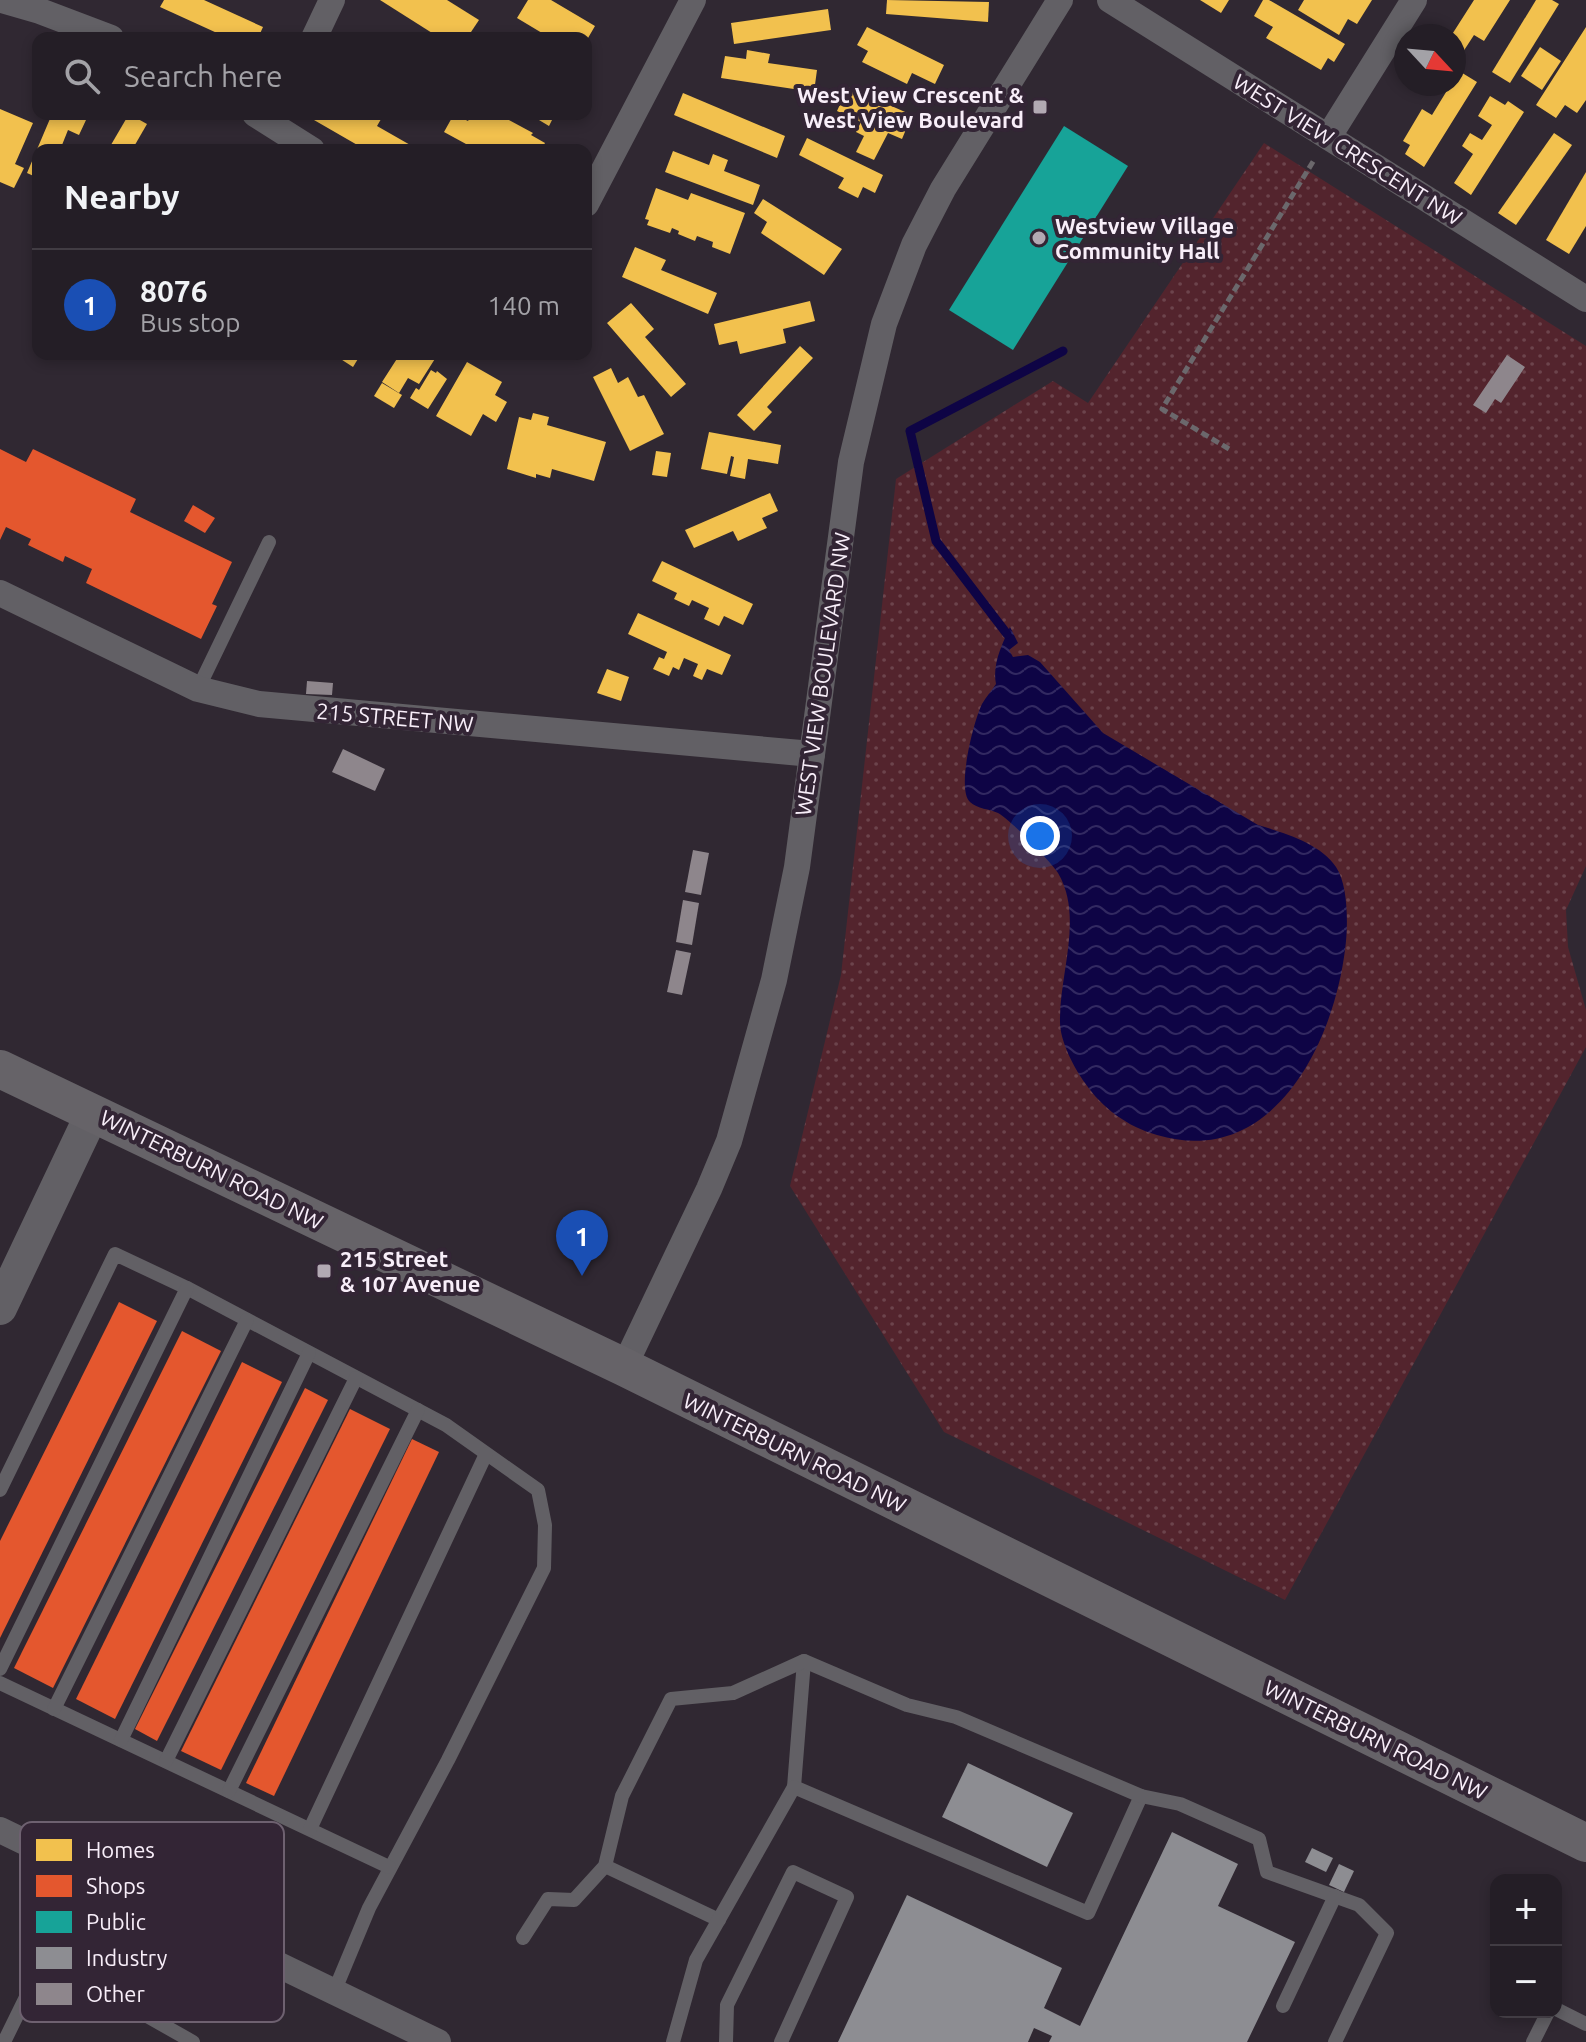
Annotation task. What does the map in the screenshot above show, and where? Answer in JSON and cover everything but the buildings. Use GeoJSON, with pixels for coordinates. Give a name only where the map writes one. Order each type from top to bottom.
{"type":"FeatureCollection","features":[{"type":"Feature","properties":{"kind":"main road","name":"WINTERBURN ROAD NW"},"geometry":{"type":"LineString","coordinates":[[0,1069],[624,1367],[1586,1843]]}},
{"type":"Feature","properties":{"kind":"street"},"geometry":{"type":"LineString","coordinates":[[2,0],[95,32]]}},
{"type":"Feature","properties":{"kind":"street"},"geometry":{"type":"LineString","coordinates":[[317,32],[332,0]]}},
{"type":"Feature","properties":{"kind":"street"},"geometry":{"type":"LineString","coordinates":[[592,193],[693,0]]}},
{"type":"Feature","properties":{"kind":"street","name":"WEST VIEW BOULEVARD NW"},"geometry":{"type":"LineString","coordinates":[[624,1367],[709,1189],[745,1088],[785,933],[851,462],[884,324],[914,245],[943,189],[1060,0]]}},
{"type":"Feature","properties":{"kind":"street","name":"WEST VIEW CRESCENT NW"},"geometry":{"type":"LineString","coordinates":[[1110,0],[1586,299]]}},
{"type":"Feature","properties":{"kind":"street"},"geometry":{"type":"LineString","coordinates":[[1329,136],[1414,0]]}},
{"type":"Feature","properties":{"kind":"street"},"geometry":{"type":"LineString","coordinates":[[272,120],[304,144]]}},
{"type":"Feature","properties":{"kind":"street","name":"215 STREET NW"},"geometry":{"type":"LineString","coordinates":[[0,593],[198,689],[259,704],[812,754]]}},
{"type":"Feature","properties":{"kind":"street"},"geometry":{"type":"LineString","coordinates":[[0,1308],[93,1112]]}},
{"type":"Feature","properties":{"kind":"street"},"geometry":{"type":"LineString","coordinates":[[0,1830],[20,1840]]}},
{"type":"Feature","properties":{"kind":"street"},"geometry":{"type":"LineString","coordinates":[[284,1968],[438,2042]]}},
{"type":"Feature","properties":{"kind":"lane"},"geometry":{"type":"LineString","coordinates":[[198,689],[269,542]]}},
{"type":"Feature","properties":{"kind":"lane"},"geometry":{"type":"LineString","coordinates":[[0,1490],[115,1254],[187,1288],[446,1425],[538,1490],[545,1525],[544,1568],[448,1760],[389,1867],[334,1992]]}},
{"type":"Feature","properties":{"kind":"lane"},"geometry":{"type":"LineString","coordinates":[[0,1669],[187,1288]]}},
{"type":"Feature","properties":{"kind":"lane"},"geometry":{"type":"LineString","coordinates":[[54,1709],[247,1320]]}},
{"type":"Feature","properties":{"kind":"lane"},"geometry":{"type":"LineString","coordinates":[[121,1740],[309,1353]]}},
{"type":"Feature","properties":{"kind":"lane"},"geometry":{"type":"LineString","coordinates":[[166,1761],[356,1378]]}},
{"type":"Feature","properties":{"kind":"lane"},"geometry":{"type":"LineString","coordinates":[[229,1791],[418,1410]]}},
{"type":"Feature","properties":{"kind":"lane"},"geometry":{"type":"LineString","coordinates":[[310,1829],[486,1454]]}},
{"type":"Feature","properties":{"kind":"lane"},"geometry":{"type":"LineString","coordinates":[[673,2042],[696,1960],[794,1787],[804,1661]]}},
{"type":"Feature","properties":{"kind":"lane"},"geometry":{"type":"LineString","coordinates":[[523,1938],[548,1899],[574,1900],[605,1866],[622,1796],[671,1699],[733,1693],[804,1661],[907,1705],[956,1717],[1141,1796],[1180,1804],[1259,1839],[1267,1872],[1359,1905],[1387,1933],[1335,2042]]}},
{"type":"Feature","properties":{"kind":"lane"},"geometry":{"type":"LineString","coordinates":[[0,1683],[389,1867]]}},
{"type":"Feature","properties":{"kind":"lane"},"geometry":{"type":"LineString","coordinates":[[794,1787],[1088,1913],[1141,1796]]}},
{"type":"Feature","properties":{"kind":"lane"},"geometry":{"type":"LineString","coordinates":[[605,1866],[719,1920]]}},
{"type":"Feature","properties":{"kind":"lane"},"geometry":{"type":"LineString","coordinates":[[726,2042],[727,2005],[793,1872],[847,1897],[781,2042]]}},
{"type":"Feature","properties":{"kind":"lane"},"geometry":{"type":"LineString","coordinates":[[1283,2006],[1335,1896]]}},
{"type":"Feature","properties":{"kind":"lane"},"geometry":{"type":"LineString","coordinates":[[4,2042],[20,2009]]}},
{"type":"Feature","properties":{"kind":"lane"},"geometry":{"type":"LineString","coordinates":[[1562,2012],[1586,2024]]}},
{"type":"Feature","properties":{"kind":"lane"},"geometry":{"type":"LineString","coordinates":[[1533,2042],[1545,2018]]}},
{"type":"Feature","properties":{"kind":"lane"},"geometry":{"type":"LineString","coordinates":[[158,2022],[193,2042]]}},
{"type":"Feature","properties":{"kind":"path"},"geometry":{"type":"LineString","coordinates":[[1229,449],[1162,409],[1329,136]]}},
{"type":"Feature","properties":{"kind":"shaded area"},"geometry":{"type":"Polygon","coordinates":[[[1264,143],[1586,346],[1586,866],[1566,910],[1568,947],[1586,1010],[1586,1047],[1285,1600],[944,1432],[790,1186],[841,975],[896,479],[1053,381],[1088,403],[1264,143]]]}},
{"type":"Feature","properties":{"kind":"water"},"geometry":{"type":"Polygon","coordinates":[[[1010,627],[1018,643],[1009,650],[1013,657],[1028,655],[1040,662],[1103,733],[1258,825],[1311,845],[1329,859],[1340,875],[1346,908],[1346,941],[1338,987],[1327,1024],[1311,1059],[1290,1091],[1264,1116],[1233,1134],[1198,1141],[1157,1135],[1136,1127],[1099,1101],[1068,1054],[1060,1022],[1070,927],[1066,890],[1054,867],[1021,832],[998,813],[970,802],[966,795],[971,739],[982,704],[996,684],[997,662],[1010,627]]]}},
{"type":"Feature","properties":{"kind":"waterway"},"geometry":{"type":"LineString","coordinates":[[1007,634],[936,541],[910,431],[1063,351]]}},
{"type":"Feature","properties":{"kind":"place","name":"West View Crescent & West View Boulevard"},"geometry":{"type":"Point","coordinates":[1040,107]}},
{"type":"Feature","properties":{"kind":"place","name":"Westview Village Community Hall"},"geometry":{"type":"Point","coordinates":[1039,238]}},
{"type":"Feature","properties":{"kind":"place","name":"215 Street & 107 Avenue"},"geometry":{"type":"Point","coordinates":[324,1271]}},
{"type":"Feature","properties":{"kind":"place","name":"8076"},"geometry":{"type":"Point","coordinates":[582,1276]}}]}
